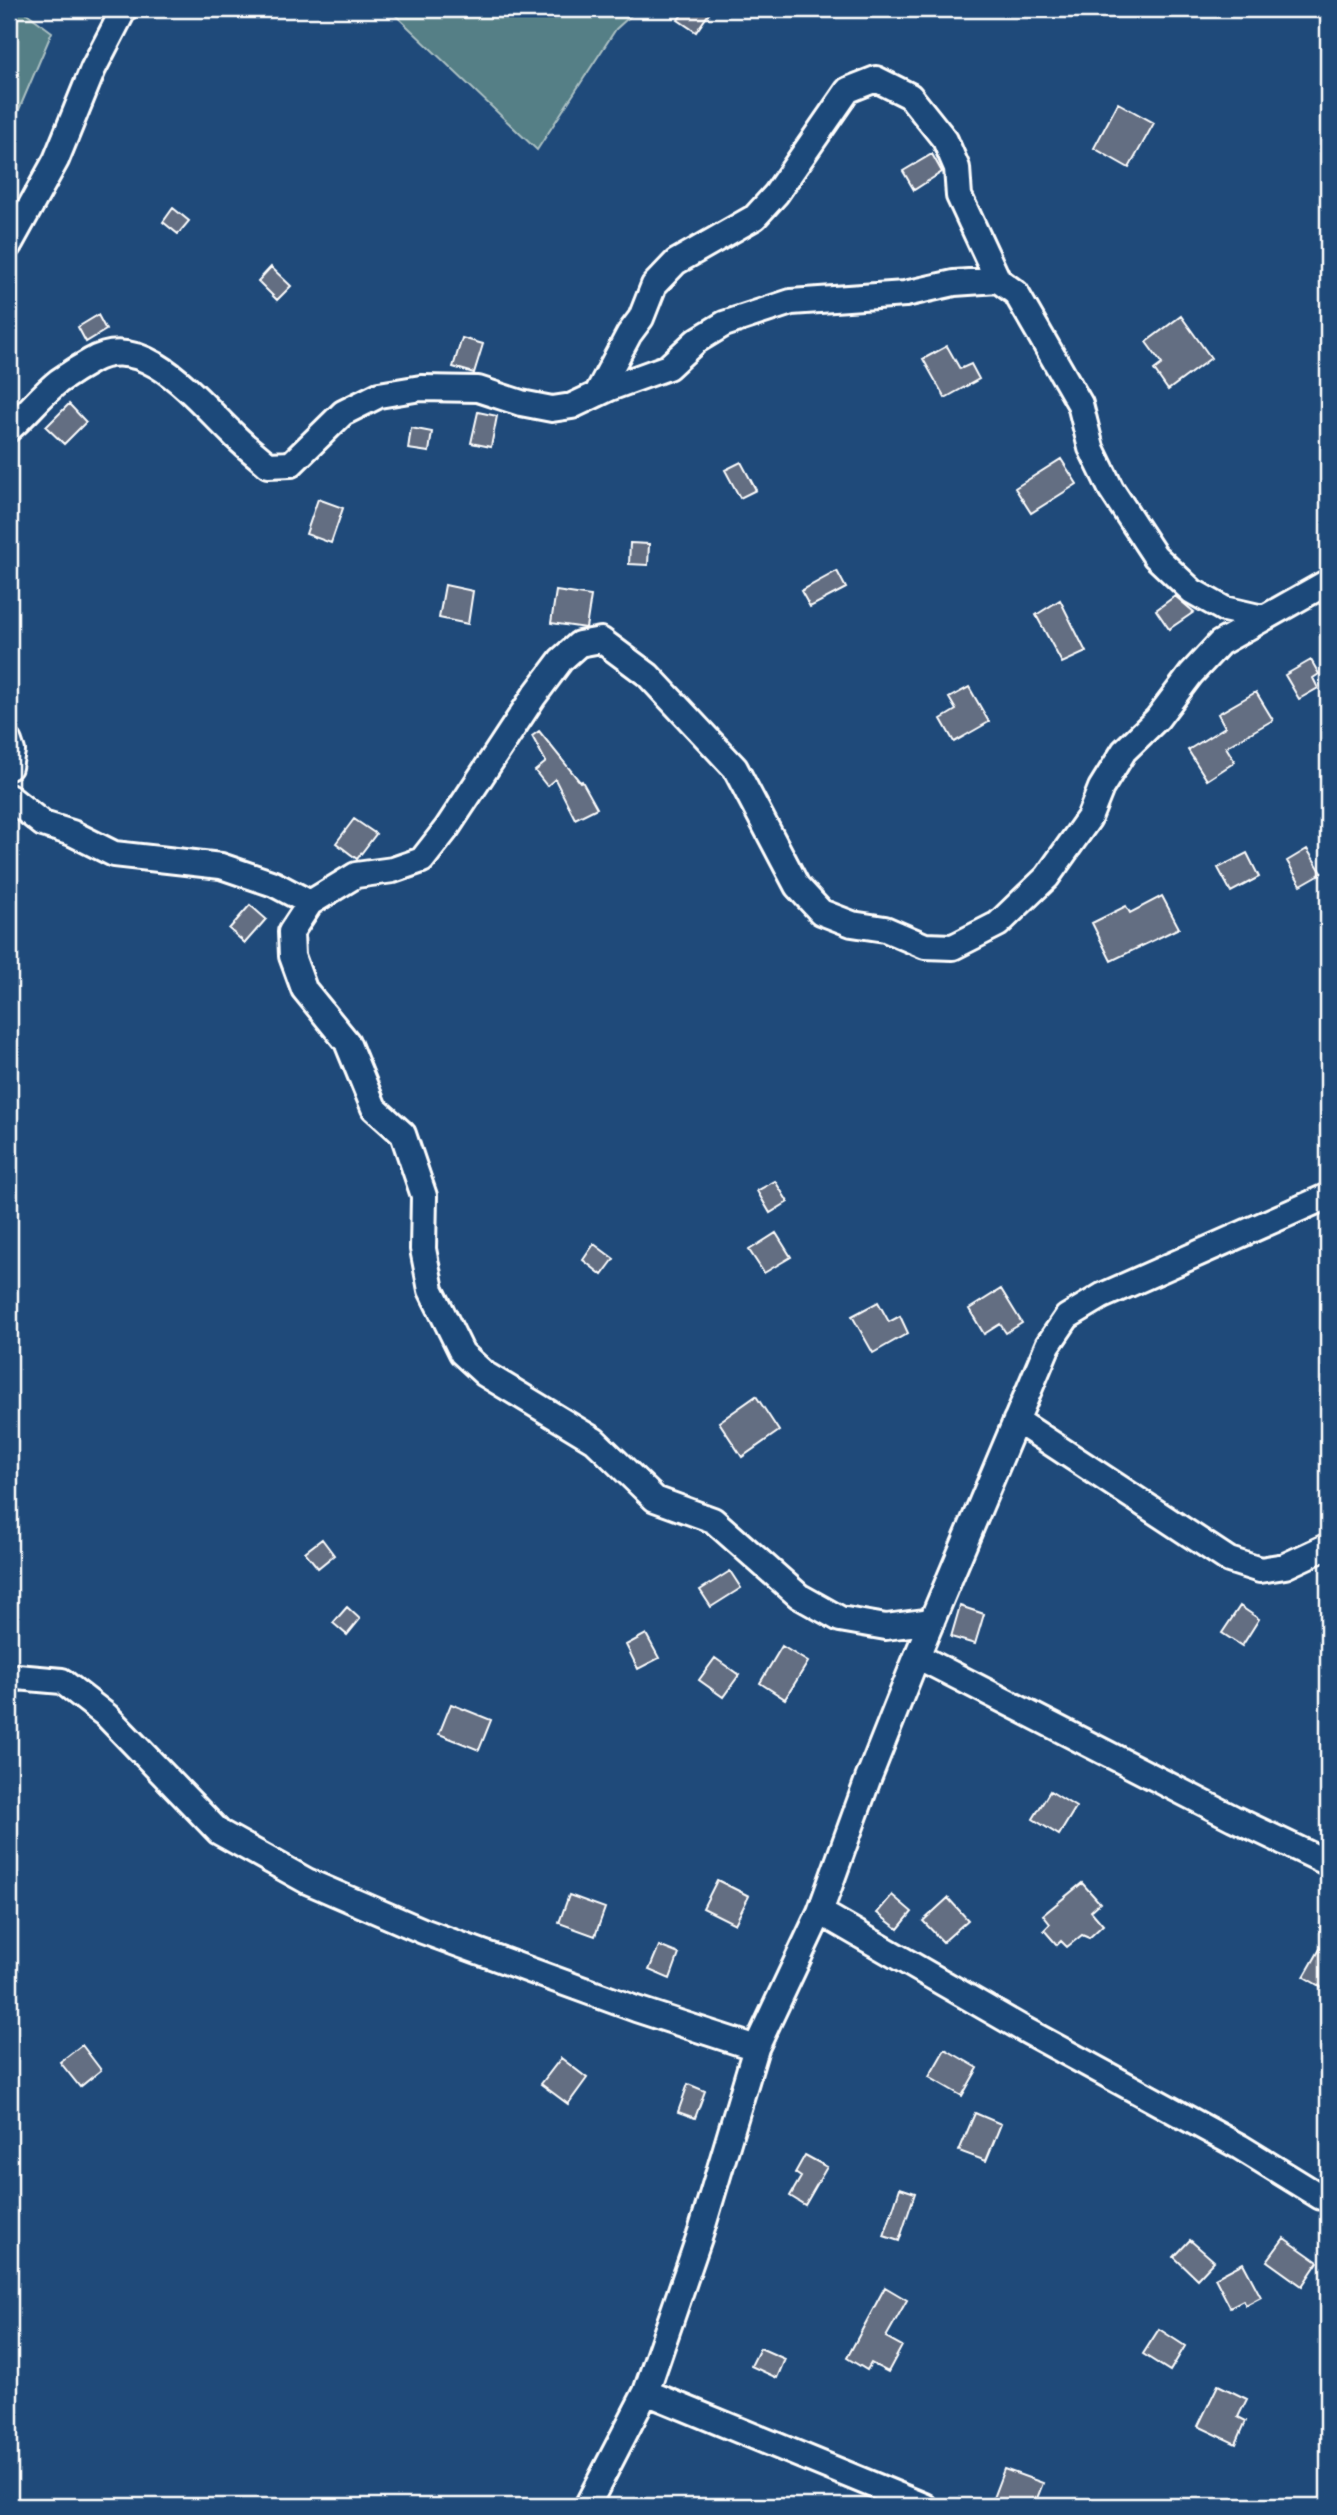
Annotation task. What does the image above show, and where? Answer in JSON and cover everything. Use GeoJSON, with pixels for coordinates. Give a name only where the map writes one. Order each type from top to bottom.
{"type":"FeatureCollection","features":[{"type":"Feature","properties":{"kind":"street"},"geometry":{"type":"LineString","coordinates":[[9,245],[56,160],[93,69],[124,9]]}},
{"type":"Feature","properties":{"kind":"street"},"geometry":{"type":"LineString","coordinates":[[597,394],[629,334],[641,318],[654,285],[676,262],[755,217],[776,194],[848,90],[876,79],[910,96],[945,140],[957,168],[958,196],[998,280],[1016,293],[1080,404],[1091,448],[1111,489],[1155,556],[1192,591],[1224,609],[1263,618]]}},
{"type":"Feature","properties":{"kind":"street"},"geometry":{"type":"LineString","coordinates":[[9,429],[28,414],[57,382],[94,359],[120,352],[147,360],[187,387],[233,435],[268,465],[291,464],[343,413],[379,394],[421,388],[478,389],[552,409],[572,406],[668,366],[696,341],[724,324],[791,302],[905,294],[954,283],[998,280]]}},
{"type":"Feature","properties":{"kind":"street"},"geometry":{"type":"LineString","coordinates":[[932,1621],[886,1627],[840,1619],[799,1596],[713,1520],[655,1499],[594,1440],[485,1374],[462,1353],[431,1290],[423,1248],[424,1196],[403,1134],[374,1108],[347,1042],[304,989],[292,956],[291,932],[310,903],[355,875],[393,870],[422,860],[447,828],[534,696],[561,660],[579,645],[601,640],[648,675],[735,768],[797,886],[821,912],[852,924],[885,929],[925,946],[953,947],[998,924],[1047,877],[1089,818],[1101,788],[1124,751],[1157,719],[1191,674],[1220,643],[1328,582]]}},
{"type":"Feature","properties":{"kind":"street"},"geometry":{"type":"LineString","coordinates":[[9,742],[12,751],[9,767]]}},
{"type":"Feature","properties":{"kind":"street"},"geometry":{"type":"LineString","coordinates":[[9,797],[43,824],[114,853],[221,866],[274,884],[310,903]]}},
{"type":"Feature","properties":{"kind":"street"},"geometry":{"type":"LineString","coordinates":[[587,2506],[646,2392],[701,2232],[756,2048],[820,1912],[868,1779],[917,1656],[1048,1345],[1067,1317],[1102,1296],[1328,1196]]}},
{"type":"Feature","properties":{"kind":"street"},"geometry":{"type":"LineString","coordinates":[[1016,1420],[1229,1560],[1260,1570],[1286,1566],[1328,1546]]}},
{"type":"Feature","properties":{"kind":"street"},"geometry":{"type":"LineString","coordinates":[[917,1656],[1233,1818],[1328,1863]]}},
{"type":"Feature","properties":{"kind":"street"},"geometry":{"type":"LineString","coordinates":[[11,1677],[62,1681],[107,1716],[219,1832],[307,1881],[423,1931],[636,2009],[756,2048]]}},
{"type":"Feature","properties":{"kind":"street"},"geometry":{"type":"LineString","coordinates":[[820,1912],[1025,2030],[1240,2147],[1321,2197],[1328,2198]]}},
{"type":"Feature","properties":{"kind":"street"},"geometry":{"type":"LineString","coordinates":[[646,2392],[873,2496],[924,2506]]}},
{"type":"Feature","properties":{"kind":"green space"},"geometry":{"type":"Polygon","coordinates":[[[9,9],[21,9],[52,32],[9,133],[9,9]]]}},
{"type":"Feature","properties":{"kind":"green space"},"geometry":{"type":"Polygon","coordinates":[[[389,9],[638,9],[616,29],[537,150],[389,9]]]}},
{"type":"Feature","properties":{"kind":"building"},"geometry":{"type":"Polygon","coordinates":[[[686,9],[712,9],[696,32],[678,20],[686,9]]]}},
{"type":"Feature","properties":{"kind":"building"},"geometry":{"type":"Polygon","coordinates":[[[1118,103],[1154,123],[1129,168],[1094,148],[1118,103]]]}},
{"type":"Feature","properties":{"kind":"building"},"geometry":{"type":"Polygon","coordinates":[[[932,154],[942,172],[914,190],[903,171],[932,154]]]}},
{"type":"Feature","properties":{"kind":"building"},"geometry":{"type":"Polygon","coordinates":[[[173,208],[189,221],[178,234],[163,222],[173,208]]]}},
{"type":"Feature","properties":{"kind":"building"},"geometry":{"type":"Polygon","coordinates":[[[271,267],[291,286],[277,300],[258,281],[271,267]]]}},
{"type":"Feature","properties":{"kind":"building"},"geometry":{"type":"Polygon","coordinates":[[[98,315],[106,330],[86,342],[78,327],[98,315]]]}},
{"type":"Feature","properties":{"kind":"building"},"geometry":{"type":"Polygon","coordinates":[[[1181,316],[1211,358],[1168,390],[1154,370],[1162,364],[1146,342],[1181,316]]]}},
{"type":"Feature","properties":{"kind":"building"},"geometry":{"type":"Polygon","coordinates":[[[462,338],[483,344],[474,373],[453,367],[462,338]]]}},
{"type":"Feature","properties":{"kind":"building"},"geometry":{"type":"Polygon","coordinates":[[[947,346],[960,369],[971,364],[979,379],[945,398],[923,359],[947,346]]]}},
{"type":"Feature","properties":{"kind":"building"},"geometry":{"type":"Polygon","coordinates":[[[69,404],[86,422],[64,444],[46,427],[69,404]]]}},
{"type":"Feature","properties":{"kind":"building"},"geometry":{"type":"Polygon","coordinates":[[[478,412],[497,416],[491,447],[471,443],[478,412]]]}},
{"type":"Feature","properties":{"kind":"building"},"geometry":{"type":"Polygon","coordinates":[[[411,428],[432,432],[429,452],[408,449],[411,428]]]}},
{"type":"Feature","properties":{"kind":"building"},"geometry":{"type":"Polygon","coordinates":[[[1061,459],[1077,484],[1031,513],[1015,488],[1061,459]]]}},
{"type":"Feature","properties":{"kind":"building"},"geometry":{"type":"Polygon","coordinates":[[[741,462],[756,490],[740,498],[725,470],[741,462]]]}},
{"type":"Feature","properties":{"kind":"building"},"geometry":{"type":"Polygon","coordinates":[[[318,499],[343,508],[331,543],[306,534],[318,499]]]}},
{"type":"Feature","properties":{"kind":"building"},"geometry":{"type":"Polygon","coordinates":[[[630,543],[649,544],[648,565],[629,564],[630,543]]]}},
{"type":"Feature","properties":{"kind":"building"},"geometry":{"type":"Polygon","coordinates":[[[837,571],[846,588],[810,607],[801,591],[837,571]]]}},
{"type":"Feature","properties":{"kind":"building"},"geometry":{"type":"Polygon","coordinates":[[[445,585],[473,591],[468,624],[439,618],[445,585]]]}},
{"type":"Feature","properties":{"kind":"building"},"geometry":{"type":"Polygon","coordinates":[[[556,591],[591,596],[586,628],[551,623],[556,591]]]}},
{"type":"Feature","properties":{"kind":"building"},"geometry":{"type":"Polygon","coordinates":[[[1175,596],[1194,612],[1169,629],[1156,610],[1175,596]]]}},
{"type":"Feature","properties":{"kind":"building"},"geometry":{"type":"Polygon","coordinates":[[[1060,600],[1086,652],[1062,663],[1036,615],[1060,600]]]}},
{"type":"Feature","properties":{"kind":"building"},"geometry":{"type":"Polygon","coordinates":[[[1311,660],[1319,674],[1313,678],[1318,688],[1299,699],[1285,675],[1311,660]]]}},
{"type":"Feature","properties":{"kind":"building"},"geometry":{"type":"Polygon","coordinates":[[[969,687],[989,722],[954,742],[941,719],[956,710],[949,698],[969,687]]]}},
{"type":"Feature","properties":{"kind":"building"},"geometry":{"type":"Polygon","coordinates":[[[1256,692],[1273,720],[1226,747],[1235,762],[1207,780],[1188,750],[1225,727],[1218,714],[1256,692]]]}},
{"type":"Feature","properties":{"kind":"building"},"geometry":{"type":"Polygon","coordinates":[[[539,731],[580,782],[582,781],[597,808],[575,819],[555,779],[547,786],[535,771],[546,762],[532,736],[539,731]]]}},
{"type":"Feature","properties":{"kind":"building"},"geometry":{"type":"Polygon","coordinates":[[[354,819],[376,834],[357,859],[336,843],[354,819]]]}},
{"type":"Feature","properties":{"kind":"building"},"geometry":{"type":"Polygon","coordinates":[[[1307,849],[1322,873],[1301,885],[1287,861],[1307,849]]]}},
{"type":"Feature","properties":{"kind":"building"},"geometry":{"type":"Polygon","coordinates":[[[1247,853],[1259,877],[1231,892],[1218,868],[1247,853]]]}},
{"type":"Feature","properties":{"kind":"building"},"geometry":{"type":"Polygon","coordinates":[[[1162,896],[1179,928],[1111,961],[1092,923],[1126,906],[1130,913],[1162,896]]]}},
{"type":"Feature","properties":{"kind":"building"},"geometry":{"type":"Polygon","coordinates":[[[250,905],[266,919],[245,943],[229,929],[250,905]]]}},
{"type":"Feature","properties":{"kind":"building"},"geometry":{"type":"Polygon","coordinates":[[[775,1181],[788,1202],[770,1213],[757,1191],[775,1181]]]}},
{"type":"Feature","properties":{"kind":"building"},"geometry":{"type":"Polygon","coordinates":[[[776,1233],[791,1257],[764,1273],[749,1250],[776,1233]]]}},
{"type":"Feature","properties":{"kind":"building"},"geometry":{"type":"Polygon","coordinates":[[[594,1244],[614,1259],[602,1275],[583,1260],[594,1244]]]}},
{"type":"Feature","properties":{"kind":"building"},"geometry":{"type":"Polygon","coordinates":[[[1001,1289],[1022,1323],[1006,1333],[1000,1324],[984,1334],[969,1309],[1001,1289]]]}},
{"type":"Feature","properties":{"kind":"building"},"geometry":{"type":"Polygon","coordinates":[[[878,1302],[889,1322],[900,1316],[908,1333],[873,1353],[852,1316],[878,1302]]]}},
{"type":"Feature","properties":{"kind":"building"},"geometry":{"type":"Polygon","coordinates":[[[756,1396],[779,1431],[742,1457],[719,1422],[756,1396]]]}},
{"type":"Feature","properties":{"kind":"building"},"geometry":{"type":"Polygon","coordinates":[[[322,1539],[334,1555],[318,1568],[305,1552],[322,1539]]]}},
{"type":"Feature","properties":{"kind":"building"},"geometry":{"type":"Polygon","coordinates":[[[730,1571],[741,1588],[711,1607],[700,1590],[730,1571]]]}},
{"type":"Feature","properties":{"kind":"building"},"geometry":{"type":"Polygon","coordinates":[[[960,1606],[984,1614],[975,1644],[951,1637],[960,1606]]]}},
{"type":"Feature","properties":{"kind":"building"},"geometry":{"type":"Polygon","coordinates":[[[1240,1606],[1259,1619],[1242,1646],[1222,1633],[1240,1606]]]}},
{"type":"Feature","properties":{"kind":"building"},"geometry":{"type":"Polygon","coordinates":[[[347,1607],[360,1619],[347,1635],[333,1623],[347,1607]]]}},
{"type":"Feature","properties":{"kind":"building"},"geometry":{"type":"Polygon","coordinates":[[[646,1634],[659,1658],[638,1669],[626,1645],[646,1634]]]}},
{"type":"Feature","properties":{"kind":"building"},"geometry":{"type":"Polygon","coordinates":[[[782,1646],[808,1662],[785,1699],[760,1683],[782,1646]]]}},
{"type":"Feature","properties":{"kind":"building"},"geometry":{"type":"Polygon","coordinates":[[[715,1658],[739,1675],[723,1697],[699,1680],[715,1658]]]}},
{"type":"Feature","properties":{"kind":"building"},"geometry":{"type":"Polygon","coordinates":[[[451,1704],[491,1720],[479,1750],[439,1734],[451,1704]]]}},
{"type":"Feature","properties":{"kind":"building"},"geometry":{"type":"Polygon","coordinates":[[[1050,1791],[1076,1807],[1059,1835],[1033,1819],[1050,1791]]]}},
{"type":"Feature","properties":{"kind":"building"},"geometry":{"type":"Polygon","coordinates":[[[717,1880],[749,1896],[735,1924],[703,1908],[717,1880]]]}},
{"type":"Feature","properties":{"kind":"building"},"geometry":{"type":"Polygon","coordinates":[[[1082,1883],[1100,1903],[1091,1911],[1103,1925],[1089,1938],[1082,1935],[1067,1947],[1061,1941],[1057,1945],[1044,1930],[1050,1924],[1043,1915],[1082,1883]]]}},
{"type":"Feature","properties":{"kind":"building"},"geometry":{"type":"Polygon","coordinates":[[[569,1895],[605,1908],[595,1936],[559,1923],[569,1895]]]}},
{"type":"Feature","properties":{"kind":"building"},"geometry":{"type":"Polygon","coordinates":[[[892,1895],[912,1912],[898,1929],[877,1913],[892,1895]]]}},
{"type":"Feature","properties":{"kind":"building"},"geometry":{"type":"Polygon","coordinates":[[[948,1898],[968,1920],[943,1942],[923,1921],[948,1898]]]}},
{"type":"Feature","properties":{"kind":"building"},"geometry":{"type":"Polygon","coordinates":[[[1328,1935],[1328,1991],[1304,1977],[1328,1935]]]}},
{"type":"Feature","properties":{"kind":"building"},"geometry":{"type":"Polygon","coordinates":[[[659,1946],[679,1954],[670,1979],[649,1970],[659,1946]]]}},
{"type":"Feature","properties":{"kind":"building"},"geometry":{"type":"Polygon","coordinates":[[[82,2045],[101,2070],[80,2087],[60,2062],[82,2045]]]}},
{"type":"Feature","properties":{"kind":"building"},"geometry":{"type":"Polygon","coordinates":[[[945,2049],[978,2068],[962,2096],[929,2077],[945,2049]]]}},
{"type":"Feature","properties":{"kind":"building"},"geometry":{"type":"Polygon","coordinates":[[[561,2058],[587,2078],[568,2104],[541,2084],[561,2058]]]}},
{"type":"Feature","properties":{"kind":"building"},"geometry":{"type":"Polygon","coordinates":[[[688,2084],[705,2091],[695,2118],[678,2112],[688,2084]]]}},
{"type":"Feature","properties":{"kind":"building"},"geometry":{"type":"Polygon","coordinates":[[[975,2113],[1001,2124],[986,2161],[959,2151],[975,2113]]]}},
{"type":"Feature","properties":{"kind":"building"},"geometry":{"type":"Polygon","coordinates":[[[805,2155],[827,2167],[805,2205],[790,2196],[801,2177],[795,2173],[805,2155]]]}},
{"type":"Feature","properties":{"kind":"building"},"geometry":{"type":"Polygon","coordinates":[[[900,2188],[915,2193],[899,2241],[884,2236],[900,2188]]]}},
{"type":"Feature","properties":{"kind":"building"},"geometry":{"type":"Polygon","coordinates":[[[1284,2238],[1318,2262],[1302,2286],[1267,2261],[1284,2238]]]}},
{"type":"Feature","properties":{"kind":"building"},"geometry":{"type":"Polygon","coordinates":[[[1190,2240],[1214,2261],[1197,2279],[1174,2257],[1190,2240]]]}},
{"type":"Feature","properties":{"kind":"building"},"geometry":{"type":"Polygon","coordinates":[[[1243,2263],[1261,2297],[1246,2305],[1243,2300],[1230,2307],[1215,2278],[1243,2263]]]}},
{"type":"Feature","properties":{"kind":"building"},"geometry":{"type":"Polygon","coordinates":[[[885,2287],[907,2300],[886,2337],[902,2346],[888,2372],[871,2363],[867,2370],[847,2358],[885,2287]]]}},
{"type":"Feature","properties":{"kind":"building"},"geometry":{"type":"Polygon","coordinates":[[[1159,2329],[1185,2346],[1170,2371],[1143,2354],[1159,2329]]]}},
{"type":"Feature","properties":{"kind":"building"},"geometry":{"type":"Polygon","coordinates":[[[760,2348],[785,2359],[777,2378],[751,2366],[760,2348]]]}},
{"type":"Feature","properties":{"kind":"building"},"geometry":{"type":"Polygon","coordinates":[[[1218,2385],[1247,2399],[1238,2417],[1246,2421],[1236,2444],[1198,2426],[1218,2385]]]}},
{"type":"Feature","properties":{"kind":"building"},"geometry":{"type":"Polygon","coordinates":[[[1004,2469],[1043,2483],[1034,2506],[990,2506],[1004,2469]]]}}]}
